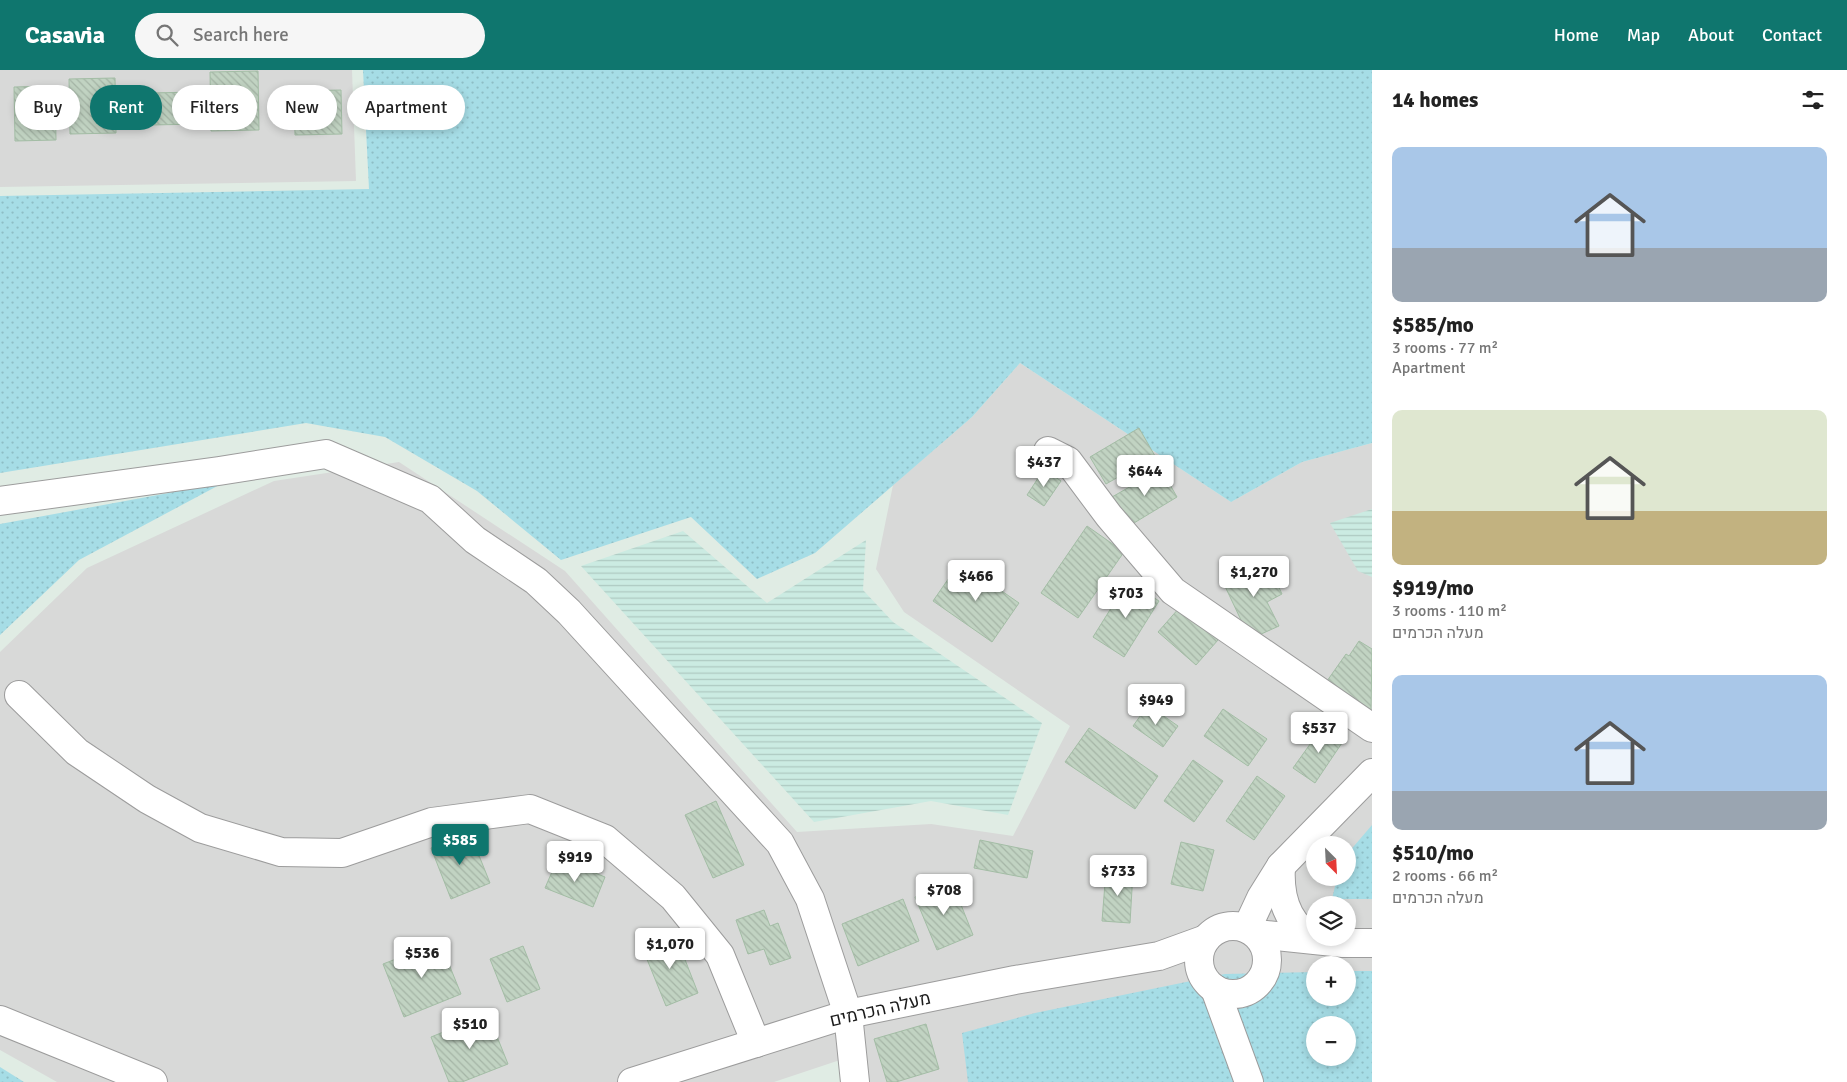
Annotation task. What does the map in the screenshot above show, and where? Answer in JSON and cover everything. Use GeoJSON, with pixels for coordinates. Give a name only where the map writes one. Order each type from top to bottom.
{"type":"FeatureCollection","features":[{"type":"Feature","properties":{"kind":"street"},"geometry":{"type":"LineString","coordinates":[[1048,451],[1068,461],[1109,516],[1173,591],[1372,728]]}},
{"type":"Feature","properties":{"kind":"street"},"geometry":{"type":"LineString","coordinates":[[0,501],[220,471],[326,454],[430,499],[475,540],[536,581],[569,612],[780,843],[810,899],[848,1014],[855,1082]]}},
{"type":"Feature","properties":{"kind":"street"},"geometry":{"type":"LineString","coordinates":[[18,696],[77,752],[147,799],[200,828],[281,852],[342,853],[432,822],[530,808],[605,839],[673,897],[720,955],[756,1043]]}},
{"type":"Feature","properties":{"kind":"street"},"geometry":{"type":"LineString","coordinates":[[1251,931],[1260,898],[1281,866],[1372,773]]}},
{"type":"Feature","properties":{"kind":"street"},"geometry":{"type":"LineString","coordinates":[[1281,866],[1280,882],[1286,909],[1303,934],[1306,935]]}},
{"type":"Feature","properties":{"kind":"street"},"geometry":{"type":"LineString","coordinates":[[1245,1071],[1211,985],[1201,972],[1199,961],[1206,940],[1214,932],[1224,927],[1236,926],[1251,931],[1306,939]]}},
{"type":"Feature","properties":{"kind":"street"},"geometry":{"type":"LineString","coordinates":[[1245,1071],[1237,1024],[1240,1008],[1248,991],[1262,979],[1266,970],[1266,951],[1251,931]]}},
{"type":"Feature","properties":{"kind":"street","name":"מעלה הכרמים"},"geometry":{"type":"LineString","coordinates":[[632,1082],[848,1014],[1015,980],[1134,961],[1174,952],[1206,940]]}},
{"type":"Feature","properties":{"kind":"street"},"geometry":{"type":"LineString","coordinates":[[1356,943],[1372,943]]}},
{"type":"Feature","properties":{"kind":"street"},"geometry":{"type":"LineString","coordinates":[[1266,970],[1297,954],[1323,946]]}},
{"type":"Feature","properties":{"kind":"street","name":"מעלה הכרמים"},"geometry":{"type":"LineString","coordinates":[[1134,961],[1166,965],[1211,985]]}},
{"type":"Feature","properties":{"kind":"street"},"geometry":{"type":"LineString","coordinates":[[1211,985],[1236,994],[1248,991]]}},
{"type":"Feature","properties":{"kind":"street"},"geometry":{"type":"LineString","coordinates":[[0,1020],[154,1082]]}},
{"type":"Feature","properties":{"kind":"shaded area"},"geometry":{"type":"Polygon","coordinates":[[[0,70],[352,70],[353,85],[347,85],[347,130],[354,130],[356,181],[0,187],[0,70]]]}},
{"type":"Feature","properties":{"kind":"shaded area"},"geometry":{"type":"Polygon","coordinates":[[[363,70],[1372,70],[1372,443],[1302,462],[1231,502],[1020,363],[972,417],[815,553],[757,579],[691,517],[561,560],[477,491],[385,437],[306,423],[0,473],[0,196],[369,189],[366,130],[465,130],[465,85],[364,85],[363,70]]]}},
{"type":"Feature","properties":{"kind":"shaded area"},"geometry":{"type":"Polygon","coordinates":[[[1020,363],[1231,502],[1302,462],[1372,443],[1372,1082],[845,1082],[840,1060],[774,1082],[57,1082],[0,1050],[0,652],[87,568],[274,481],[399,462],[565,571],[797,832],[931,824],[1013,836],[1070,726],[904,612],[876,569],[893,485],[972,417],[1020,363]]]}},
{"type":"Feature","properties":{"kind":"shaded area"},"geometry":{"type":"Polygon","coordinates":[[[223,483],[79,560],[0,635],[0,524],[223,483]]]}},
{"type":"Feature","properties":{"kind":"shaded area"},"geometry":{"type":"Polygon","coordinates":[[[1372,509],[1372,577],[1358,571],[1330,523],[1372,509]]]}},
{"type":"Feature","properties":{"kind":"shaded area"},"geometry":{"type":"Polygon","coordinates":[[[683,531],[767,603],[866,540],[863,590],[893,622],[1042,723],[1008,815],[931,801],[814,822],[581,566],[683,531]]]}},
{"type":"Feature","properties":{"kind":"shaded area"},"geometry":{"type":"Polygon","coordinates":[[[1372,825],[1372,899],[1356,899],[1356,896],[1333,896],[1335,886],[1356,886],[1356,844],[1372,825]]]}},
{"type":"Feature","properties":{"kind":"shaded area"},"geometry":{"type":"Polygon","coordinates":[[[1356,971],[1372,971],[1372,1082],[968,1082],[962,1033],[1035,1013],[1225,974],[1306,972],[1306,1006],[1356,1006],[1356,971]]]}},
{"type":"Feature","properties":{"kind":"shaded area"},"geometry":{"type":"Polygon","coordinates":[[[0,1067],[24,1082],[0,1082],[0,1067]]]}},
{"type":"Feature","properties":{"kind":"building"},"geometry":{"type":"Polygon","coordinates":[[[258,71],[259,130],[211,131],[257,130],[257,85],[210,85],[210,72],[258,71]]]}},
{"type":"Feature","properties":{"kind":"building"},"geometry":{"type":"Polygon","coordinates":[[[115,78],[115,85],[90,85],[90,130],[116,130],[116,133],[70,134],[70,130],[80,130],[80,85],[69,85],[69,79],[115,78]]]}},
{"type":"Feature","properties":{"kind":"building"},"geometry":{"type":"Polygon","coordinates":[[[14,87],[15,130],[56,130],[56,140],[15,141],[14,87]]]}},
{"type":"Feature","properties":{"kind":"building"},"geometry":{"type":"Polygon","coordinates":[[[337,90],[341,90],[342,134],[295,135],[295,130],[337,130],[337,90]]]}},
{"type":"Feature","properties":{"kind":"building"},"geometry":{"type":"Polygon","coordinates":[[[162,93],[172,93],[172,125],[162,125],[162,93]]]}},
{"type":"Feature","properties":{"kind":"building"},"geometry":{"type":"Polygon","coordinates":[[[1139,428],[1155,456],[1106,484],[1090,457],[1139,428]]]}},
{"type":"Feature","properties":{"kind":"building"},"geometry":{"type":"Polygon","coordinates":[[[1044,469],[1061,481],[1044,506],[1027,495],[1044,469]]]}},
{"type":"Feature","properties":{"kind":"building"},"geometry":{"type":"Polygon","coordinates":[[[1161,469],[1177,497],[1129,526],[1112,497],[1161,469]]]}},
{"type":"Feature","properties":{"kind":"building"},"geometry":{"type":"Polygon","coordinates":[[[1087,526],[1124,552],[1078,618],[1041,593],[1087,526]]]}},
{"type":"Feature","properties":{"kind":"building"},"geometry":{"type":"Polygon","coordinates":[[[1266,560],[1282,594],[1267,602],[1279,626],[1250,639],[1222,580],[1266,560]]]}},
{"type":"Feature","properties":{"kind":"building"},"geometry":{"type":"Polygon","coordinates":[[[960,562],[1019,603],[992,642],[933,601],[960,562]]]}},
{"type":"Feature","properties":{"kind":"building"},"geometry":{"type":"Polygon","coordinates":[[[1128,581],[1159,601],[1124,657],[1093,637],[1128,581]]]}},
{"type":"Feature","properties":{"kind":"building"},"geometry":{"type":"Polygon","coordinates":[[[1180,607],[1218,640],[1196,665],[1158,632],[1180,607]]]}},
{"type":"Feature","properties":{"kind":"building"},"geometry":{"type":"Polygon","coordinates":[[[1359,641],[1372,649],[1371,710],[1327,681],[1346,654],[1349,656],[1359,641]]]}},
{"type":"Feature","properties":{"kind":"building"},"geometry":{"type":"Polygon","coordinates":[[[1148,705],[1178,726],[1163,747],[1133,726],[1148,705]]]}},
{"type":"Feature","properties":{"kind":"building"},"geometry":{"type":"Polygon","coordinates":[[[1223,709],[1267,739],[1248,766],[1204,736],[1223,709]]]}},
{"type":"Feature","properties":{"kind":"building"},"geometry":{"type":"Polygon","coordinates":[[[1323,726],[1344,740],[1315,783],[1293,768],[1323,726]]]}},
{"type":"Feature","properties":{"kind":"building"},"geometry":{"type":"Polygon","coordinates":[[[1089,728],[1158,776],[1135,809],[1065,762],[1089,728]]]}},
{"type":"Feature","properties":{"kind":"building"},"geometry":{"type":"Polygon","coordinates":[[[1193,760],[1223,781],[1194,822],[1164,801],[1193,760]]]}},
{"type":"Feature","properties":{"kind":"building"},"geometry":{"type":"Polygon","coordinates":[[[1257,776],[1285,796],[1254,840],[1226,821],[1257,776]]]}},
{"type":"Feature","properties":{"kind":"building"},"geometry":{"type":"Polygon","coordinates":[[[716,801],[744,865],[713,878],[685,815],[716,801]]]}},
{"type":"Feature","properties":{"kind":"building"},"geometry":{"type":"Polygon","coordinates":[[[470,833],[490,883],[451,899],[431,848],[470,833]]]}},
{"type":"Feature","properties":{"kind":"building"},"geometry":{"type":"Polygon","coordinates":[[[980,840],[1033,851],[1027,878],[974,868],[980,840]]]}},
{"type":"Feature","properties":{"kind":"building"},"geometry":{"type":"Polygon","coordinates":[[[1181,842],[1214,850],[1203,891],[1171,884],[1181,842]]]}},
{"type":"Feature","properties":{"kind":"building"},"geometry":{"type":"Polygon","coordinates":[[[558,858],[605,877],[593,907],[545,888],[558,858]]]}},
{"type":"Feature","properties":{"kind":"building"},"geometry":{"type":"Polygon","coordinates":[[[1106,871],[1133,872],[1130,923],[1102,921],[1106,871]]]}},
{"type":"Feature","properties":{"kind":"building"},"geometry":{"type":"Polygon","coordinates":[[[952,882],[973,935],[937,950],[915,897],[952,882]]]}},
{"type":"Feature","properties":{"kind":"building"},"geometry":{"type":"Polygon","coordinates":[[[903,899],[919,941],[858,966],[842,924],[903,899]]]}},
{"type":"Feature","properties":{"kind":"building"},"geometry":{"type":"Polygon","coordinates":[[[764,910],[770,926],[778,923],[791,958],[770,965],[764,949],[748,954],[736,920],[764,910]]]}},
{"type":"Feature","properties":{"kind":"building"},"geometry":{"type":"Polygon","coordinates":[[[675,934],[698,993],[666,1006],[642,947],[675,934]]]}},
{"type":"Feature","properties":{"kind":"building"},"geometry":{"type":"Polygon","coordinates":[[[440,942],[461,994],[404,1017],[383,964],[440,942]]]}},
{"type":"Feature","properties":{"kind":"building"},"geometry":{"type":"Polygon","coordinates":[[[523,946],[540,989],[507,1002],[490,959],[523,946]]]}},
{"type":"Feature","properties":{"kind":"building"},"geometry":{"type":"Polygon","coordinates":[[[488,1014],[508,1064],[462,1082],[449,1082],[431,1037],[488,1014]]]}},
{"type":"Feature","properties":{"kind":"building"},"geometry":{"type":"Polygon","coordinates":[[[926,1024],[939,1069],[896,1082],[887,1082],[874,1039],[926,1024]]]}}]}
